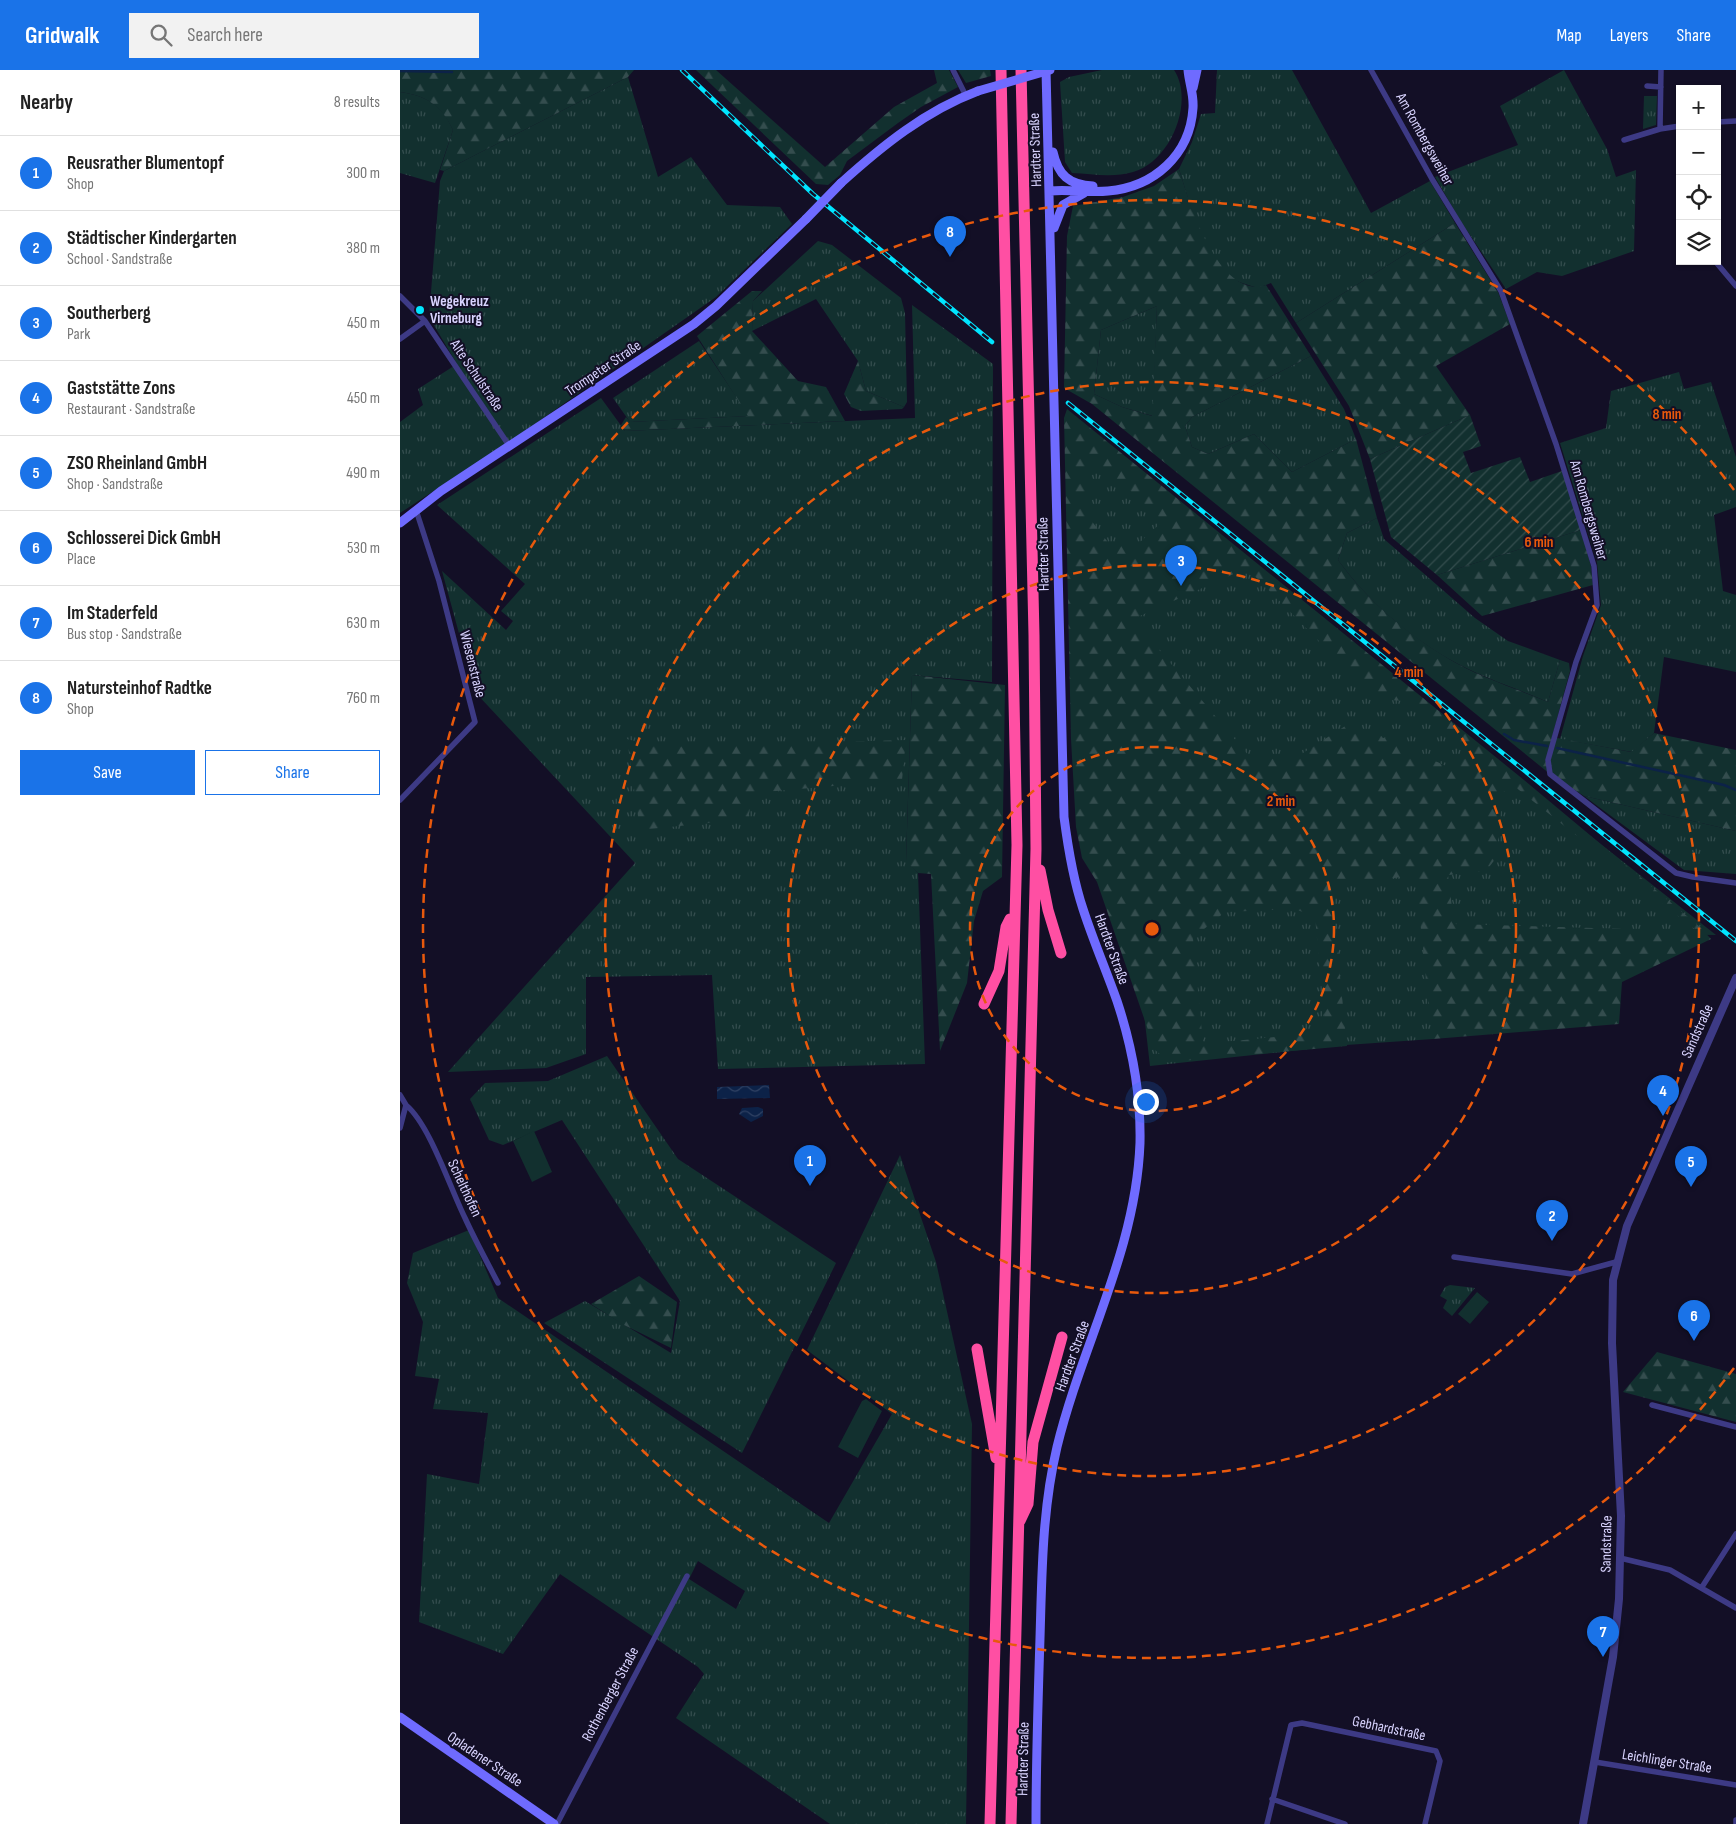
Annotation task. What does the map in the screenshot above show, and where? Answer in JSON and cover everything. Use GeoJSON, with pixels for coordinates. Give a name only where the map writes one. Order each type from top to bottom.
{"type":"FeatureCollection","features":[{"type":"Feature","properties":{"kind":"highway"},"geometry":{"type":"LineString","coordinates":[[990,1824],[1017,845],[1001,70]]}},
{"type":"Feature","properties":{"kind":"highway"},"geometry":{"type":"LineString","coordinates":[[1011,1824],[1036,849],[1034,635],[1021,70]]}},
{"type":"Feature","properties":{"kind":"highway"},"geometry":{"type":"LineString","coordinates":[[1036,849],[1048,910],[1061,953]]}},
{"type":"Feature","properties":{"kind":"highway"},"geometry":{"type":"LineString","coordinates":[[984,1004],[999,971],[1005,948],[1006,927],[1014,910]]}},
{"type":"Feature","properties":{"kind":"highway"},"geometry":{"type":"LineString","coordinates":[[1018,1524],[1028,1504],[1033,1442],[1062,1337]]}},
{"type":"Feature","properties":{"kind":"highway"},"geometry":{"type":"LineString","coordinates":[[976,1349],[991,1423],[1000,1496]]}},
{"type":"Feature","properties":{"kind":"main road","name":"Hardter Straße"},"geometry":{"type":"LineString","coordinates":[[1036,1824],[1043,1549],[1050,1483],[1071,1399],[1117,1270],[1128,1231],[1136,1193],[1140,1143],[1139,1106],[1127,1033],[1082,908],[1069,851],[1064,817],[1046,70]]}},
{"type":"Feature","properties":{"kind":"main road","name":"Trompeter Straße"},"geometry":{"type":"LineString","coordinates":[[400,522],[694,324],[716,306],[841,183],[892,139],[920,120],[966,96],[1050,70]]}},
{"type":"Feature","properties":{"kind":"main road"},"geometry":{"type":"LineString","coordinates":[[1050,191],[1087,192],[1128,188],[1154,176],[1167,167],[1181,148],[1191,126],[1193,88],[1197,70]]}},
{"type":"Feature","properties":{"kind":"main road"},"geometry":{"type":"LineString","coordinates":[[1187,71],[1193,88]]}},
{"type":"Feature","properties":{"kind":"main road"},"geometry":{"type":"LineString","coordinates":[[1049,135],[1058,168],[1064,178],[1082,186],[1128,188]]}},
{"type":"Feature","properties":{"kind":"main road"},"geometry":{"type":"LineString","coordinates":[[1051,243],[1056,221],[1063,205],[1087,192]]}},
{"type":"Feature","properties":{"kind":"main road","name":"Opladener Straße"},"geometry":{"type":"LineString","coordinates":[[400,1717],[556,1824]]}},
{"type":"Feature","properties":{"kind":"street"},"geometry":{"type":"LineString","coordinates":[[953,70],[966,96]]}},
{"type":"Feature","properties":{"kind":"street","name":"Am Rombergsweiher"},"geometry":{"type":"LineString","coordinates":[[1371,70],[1432,179],[1501,291],[1548,420],[1594,566],[1597,604],[1576,662],[1548,760],[1550,774],[1676,873],[1736,883]]}},
{"type":"Feature","properties":{"kind":"street"},"geometry":{"type":"LineString","coordinates":[[1660,129],[1661,70]]}},
{"type":"Feature","properties":{"kind":"street"},"geometry":{"type":"LineString","coordinates":[[1647,86],[1661,87]]}},
{"type":"Feature","properties":{"kind":"street"},"geometry":{"type":"LineString","coordinates":[[1721,122],[1736,121]]}},
{"type":"Feature","properties":{"kind":"street"},"geometry":{"type":"LineString","coordinates":[[1624,140],[1660,129],[1676,127]]}},
{"type":"Feature","properties":{"kind":"street"},"geometry":{"type":"LineString","coordinates":[[1718,265],[1736,286]]}},
{"type":"Feature","properties":{"kind":"street","name":"Alte Schulstraße"},"geometry":{"type":"LineString","coordinates":[[400,296],[425,321],[510,447]]}},
{"type":"Feature","properties":{"kind":"street"},"geometry":{"type":"LineString","coordinates":[[400,340],[425,321]]}},
{"type":"Feature","properties":{"kind":"street","name":"Wiesenstraße"},"geometry":{"type":"LineString","coordinates":[[400,800],[475,722],[438,581],[416,510]]}},
{"type":"Feature","properties":{"kind":"street","name":"Sandstraße"},"geometry":{"type":"LineString","coordinates":[[1583,1824],[1613,1657],[1619,1599],[1621,1516],[1611,1313],[1612,1287],[1616,1262],[1638,1199],[1736,978]]}},
{"type":"Feature","properties":{"kind":"street","name":"Schelthofen"},"geometry":{"type":"LineString","coordinates":[[400,1095],[424,1128],[465,1218],[498,1284]]}},
{"type":"Feature","properties":{"kind":"street"},"geometry":{"type":"LineString","coordinates":[[400,1128],[406,1105]]}},
{"type":"Feature","properties":{"kind":"street"},"geometry":{"type":"LineString","coordinates":[[1454,1257],[1572,1274],[1616,1262]]}},
{"type":"Feature","properties":{"kind":"street"},"geometry":{"type":"LineString","coordinates":[[1652,1405],[1736,1426]]}},
{"type":"Feature","properties":{"kind":"street"},"geometry":{"type":"LineString","coordinates":[[1702,1587],[1736,1534]]}},
{"type":"Feature","properties":{"kind":"street"},"geometry":{"type":"LineString","coordinates":[[1620,1558],[1670,1570],[1736,1608]]}},
{"type":"Feature","properties":{"kind":"street","name":"Rothenberger Straße"},"geometry":{"type":"LineString","coordinates":[[556,1824],[687,1576]]}},
{"type":"Feature","properties":{"kind":"street","name":"Gebhardstraße"},"geometry":{"type":"LineString","coordinates":[[1272,1799],[1291,1725],[1302,1723],[1436,1750],[1440,1761],[1427,1807],[1425,1824]]}},
{"type":"Feature","properties":{"kind":"street","name":"Leichlinger Straße"},"geometry":{"type":"LineString","coordinates":[[1595,1762],[1736,1785]]}},
{"type":"Feature","properties":{"kind":"street"},"geometry":{"type":"LineString","coordinates":[[1267,1824],[1272,1799],[1345,1824]]}},
{"type":"Feature","properties":{"kind":"green space"},"geometry":{"type":"Polygon","coordinates":[[[400,70],[634,70],[628,77],[444,171],[440,170],[453,130],[443,114],[432,103],[418,96],[400,92],[400,70]]]}},
{"type":"Feature","properties":{"kind":"green space"},"geometry":{"type":"Polygon","coordinates":[[[696,70],[716,70],[825,167],[894,107],[937,83],[934,70],[949,70],[958,87],[921,107],[847,161],[840,175],[828,185],[816,184],[696,70]]]}},
{"type":"Feature","properties":{"kind":"green space"},"geometry":{"type":"Polygon","coordinates":[[[958,70],[990,70],[991,76],[966,83],[958,70]]]}},
{"type":"Feature","properties":{"kind":"green space"},"geometry":{"type":"Polygon","coordinates":[[[1102,70],[1174,70],[1180,83],[1182,98],[1180,114],[1168,144],[1146,166],[1133,172],[1118,175],[1072,173],[1065,162],[1060,82],[1069,77],[1102,70]]]}},
{"type":"Feature","properties":{"kind":"green space"},"geometry":{"type":"Polygon","coordinates":[[[1217,70],[1292,70],[1371,213],[1430,181],[1455,223],[1296,323],[1271,283],[1258,288],[1243,283],[1229,276],[1219,265],[1198,226],[1179,169],[1192,142],[1201,114],[1215,113],[1217,70]]]}},
{"type":"Feature","properties":{"kind":"green space"},"geometry":{"type":"Polygon","coordinates":[[[1564,70],[1607,149],[1616,177],[1636,170],[1634,251],[1562,276],[1537,272],[1506,289],[1460,220],[1435,177],[1518,145],[1500,106],[1564,70]]]}},
{"type":"Feature","properties":{"kind":"green space"},"geometry":{"type":"Polygon","coordinates":[[[628,77],[658,177],[691,157],[727,205],[780,207],[792,224],[716,297],[512,440],[400,513],[400,422],[423,405],[418,389],[457,364],[429,317],[440,181],[444,171],[628,77]]]}},
{"type":"Feature","properties":{"kind":"green space"},"geometry":{"type":"Polygon","coordinates":[[[400,92],[418,96],[433,103],[444,114],[453,130],[435,183],[400,173],[400,92]]]}},
{"type":"Feature","properties":{"kind":"green space"},"geometry":{"type":"Polygon","coordinates":[[[1644,96],[1657,96],[1656,125],[1643,129],[1644,96]]]}},
{"type":"Feature","properties":{"kind":"green space"},"geometry":{"type":"Polygon","coordinates":[[[1179,169],[1198,224],[1220,264],[1234,278],[1249,286],[1266,285],[1311,356],[1192,417],[1185,426],[1192,447],[1208,454],[1254,434],[1292,472],[1356,439],[1377,518],[1347,533],[1338,560],[1362,589],[1403,627],[1449,659],[1484,677],[1548,702],[1560,660],[1569,663],[1570,671],[1552,737],[1631,752],[1654,733],[1736,750],[1736,831],[1584,796],[1550,774],[1092,404],[1064,388],[1067,236],[1073,206],[1123,197],[1154,186],[1179,169]],[[1157,306],[1101,330],[1094,394],[1122,407],[1152,416],[1157,306]]]}},
{"type":"Feature","properties":{"kind":"green space"},"geometry":{"type":"Polygon","coordinates":[[[1455,223],[1498,292],[1510,324],[1436,366],[1470,415],[1370,459],[1349,406],[1296,323],[1455,223]]]}},
{"type":"Feature","properties":{"kind":"green space"},"geometry":{"type":"Polygon","coordinates":[[[818,241],[832,245],[901,298],[905,313],[907,402],[904,407],[866,391],[858,361],[816,299],[752,331],[753,301],[818,241]]]}},
{"type":"Feature","properties":{"kind":"green space"},"geometry":{"type":"Polygon","coordinates":[[[752,291],[762,291],[753,301],[752,331],[798,381],[826,387],[845,421],[625,431],[621,425],[626,417],[630,422],[748,416],[697,336],[752,291]]]}},
{"type":"Feature","properties":{"kind":"green space"},"geometry":{"type":"Polygon","coordinates":[[[912,305],[993,364],[992,682],[912,675],[906,861],[918,873],[925,1064],[718,1069],[712,975],[586,977],[586,1054],[546,1068],[448,1072],[635,863],[475,692],[442,571],[506,630],[513,621],[501,611],[525,584],[437,505],[601,398],[625,431],[915,418],[912,305]]]}},
{"type":"Feature","properties":{"kind":"green space"},"geometry":{"type":"Polygon","coordinates":[[[1157,306],[1153,416],[1122,407],[1094,394],[1101,330],[1157,306]]]}},
{"type":"Feature","properties":{"kind":"green space"},"geometry":{"type":"Polygon","coordinates":[[[699,341],[749,416],[630,422],[613,398],[699,341]]]}},
{"type":"Feature","properties":{"kind":"green space"},"geometry":{"type":"Polygon","coordinates":[[[1311,356],[1344,409],[1356,439],[1292,472],[1254,434],[1208,454],[1192,447],[1185,426],[1192,417],[1311,356]]]}},
{"type":"Feature","properties":{"kind":"green space"},"geometry":{"type":"Polygon","coordinates":[[[858,361],[866,391],[904,407],[902,409],[861,411],[851,407],[844,394],[858,361]]]}},
{"type":"Feature","properties":{"kind":"green space"},"geometry":{"type":"Polygon","coordinates":[[[1679,372],[1684,389],[1711,382],[1736,457],[1736,507],[1714,515],[1723,591],[1736,595],[1736,672],[1664,657],[1654,733],[1632,752],[1560,739],[1583,656],[1601,605],[1597,562],[1560,443],[1606,428],[1611,391],[1679,372]]]}},
{"type":"Feature","properties":{"kind":"green space"},"geometry":{"type":"Polygon","coordinates":[[[1067,409],[1524,780],[1700,927],[1711,939],[1622,982],[1619,1024],[1433,1039],[1415,875],[1331,887],[1347,1046],[1170,1062],[1155,1050],[1097,882],[1082,858],[1076,827],[1071,739],[1064,418],[1067,409]],[[1088,467],[1087,515],[1110,545],[1137,545],[1163,521],[1124,485],[1088,467]],[[1247,568],[1133,619],[1249,756],[1292,760],[1350,723],[1455,770],[1462,747],[1404,701],[1376,699],[1247,568]],[[1514,786],[1503,792],[1496,858],[1486,871],[1448,875],[1454,924],[1697,931],[1514,786]],[[1295,909],[1225,912],[1193,938],[1203,1044],[1326,1032],[1315,917],[1295,909]]]}},
{"type":"Feature","properties":{"kind":"green space"},"geometry":{"type":"Polygon","coordinates":[[[1470,415],[1481,446],[1463,452],[1471,473],[1520,457],[1530,482],[1562,471],[1581,530],[1437,575],[1391,537],[1370,459],[1470,415]]]}},
{"type":"Feature","properties":{"kind":"green space"},"geometry":{"type":"Polygon","coordinates":[[[1078,420],[1484,752],[1716,935],[1464,932],[1433,1039],[1346,1045],[1150,1066],[1131,900],[1086,854],[1078,420]]]}},
{"type":"Feature","properties":{"kind":"green space"},"geometry":{"type":"Polygon","coordinates":[[[1377,518],[1384,539],[1475,618],[1508,641],[1560,660],[1548,702],[1486,677],[1449,659],[1403,628],[1375,603],[1338,560],[1347,533],[1377,518]]]}},
{"type":"Feature","properties":{"kind":"green space"},"geometry":{"type":"Polygon","coordinates":[[[1581,530],[1591,566],[1593,585],[1482,616],[1437,575],[1581,530]]]}},
{"type":"Feature","properties":{"kind":"green space"},"geometry":{"type":"Polygon","coordinates":[[[912,675],[1005,685],[1002,877],[983,891],[974,921],[967,983],[940,1051],[931,874],[918,873],[906,862],[912,675]]]}},
{"type":"Feature","properties":{"kind":"green space"},"geometry":{"type":"Polygon","coordinates":[[[627,739],[657,747],[906,740],[902,780],[753,793],[748,819],[640,830],[627,739]]]}},
{"type":"Feature","properties":{"kind":"green space"},"geometry":{"type":"Polygon","coordinates":[[[1584,796],[1736,831],[1736,874],[1684,870],[1584,796]]]}},
{"type":"Feature","properties":{"kind":"green space"},"geometry":{"type":"Polygon","coordinates":[[[607,1056],[678,1159],[836,1263],[742,1453],[544,1323],[585,1301],[671,1353],[680,1301],[562,1120],[503,1145],[489,1140],[470,1099],[485,1083],[548,1081],[607,1056]]]}},
{"type":"Feature","properties":{"kind":"green space"},"geometry":{"type":"Polygon","coordinates":[[[534,1131],[552,1172],[532,1182],[513,1141],[534,1131]]]}},
{"type":"Feature","properties":{"kind":"green space"},"geometry":{"type":"Polygon","coordinates":[[[900,1155],[936,1262],[972,1424],[966,1824],[830,1824],[676,1718],[704,1674],[698,1667],[560,1574],[503,1654],[419,1622],[427,1474],[479,1484],[488,1413],[433,1409],[439,1379],[415,1376],[423,1322],[407,1283],[413,1253],[469,1230],[498,1298],[829,1523],[892,1414],[807,1350],[900,1155]],[[698,1561],[689,1579],[736,1609],[745,1591],[698,1561]]]}},
{"type":"Feature","properties":{"kind":"green space"},"geometry":{"type":"Polygon","coordinates":[[[639,1276],[677,1302],[671,1348],[622,1324],[591,1304],[639,1276]]]}},
{"type":"Feature","properties":{"kind":"green space"},"geometry":{"type":"Polygon","coordinates":[[[1450,1285],[1475,1288],[1452,1316],[1443,1308],[1447,1300],[1440,1296],[1445,1287],[1450,1285]]]}},
{"type":"Feature","properties":{"kind":"green space"},"geometry":{"type":"Polygon","coordinates":[[[1477,1292],[1489,1302],[1470,1324],[1458,1314],[1477,1292]]]}},
{"type":"Feature","properties":{"kind":"green space"},"geometry":{"type":"Polygon","coordinates":[[[1657,1352],[1736,1374],[1736,1422],[1623,1392],[1657,1352]]]}},
{"type":"Feature","properties":{"kind":"green space"},"geometry":{"type":"Polygon","coordinates":[[[866,1399],[882,1411],[858,1458],[838,1447],[862,1401],[866,1399]]]}},
{"type":"Feature","properties":{"kind":"water"},"geometry":{"type":"Polygon","coordinates":[[[769,1085],[770,1098],[717,1099],[717,1087],[769,1085]]]}},
{"type":"Feature","properties":{"kind":"water"},"geometry":{"type":"Polygon","coordinates":[[[758,1107],[763,1109],[763,1116],[751,1122],[739,1114],[742,1108],[758,1107]]]}},
{"type":"Feature","properties":{"kind":"waterway"},"geometry":{"type":"LineString","coordinates":[[400,71],[452,72]]}},
{"type":"Feature","properties":{"kind":"waterway"},"geometry":{"type":"LineString","coordinates":[[1504,734],[1514,740],[1547,746]]}},
{"type":"Feature","properties":{"kind":"waterway"},"geometry":{"type":"LineString","coordinates":[[1557,748],[1724,785],[1736,790]]}},
{"type":"Feature","properties":{"kind":"railway"},"geometry":{"type":"LineString","coordinates":[[682,70],[813,194],[992,342]]}},
{"type":"Feature","properties":{"kind":"railway"},"geometry":{"type":"LineString","coordinates":[[1068,403],[1736,941]]}},
{"type":"Feature","properties":{"kind":"place","name":"Natursteinhof Radtke"},"geometry":{"type":"Point","coordinates":[950,257]}},
{"type":"Feature","properties":{"kind":"place","name":"Wegekreuz Virneburg"},"geometry":{"type":"Point","coordinates":[420,310]}},
{"type":"Feature","properties":{"kind":"place","name":"Southerberg"},"geometry":{"type":"Point","coordinates":[1181,586]}},
{"type":"Feature","properties":{"kind":"place","name":"Gaststätte Zons"},"geometry":{"type":"Point","coordinates":[1663,1116]}},
{"type":"Feature","properties":{"kind":"place","name":"Reusrather Blumentopf"},"geometry":{"type":"Point","coordinates":[810,1186]}},
{"type":"Feature","properties":{"kind":"place","name":"ZSO Rheinland GmbH"},"geometry":{"type":"Point","coordinates":[1691,1187]}},
{"type":"Feature","properties":{"kind":"place","name":"Städtischer Kindergarten"},"geometry":{"type":"Point","coordinates":[1552,1241]}},
{"type":"Feature","properties":{"kind":"place","name":"Schlosserei Dick GmbH"},"geometry":{"type":"Point","coordinates":[1694,1341]}},
{"type":"Feature","properties":{"kind":"place","name":"Im Staderfeld"},"geometry":{"type":"Point","coordinates":[1603,1657]}}]}
